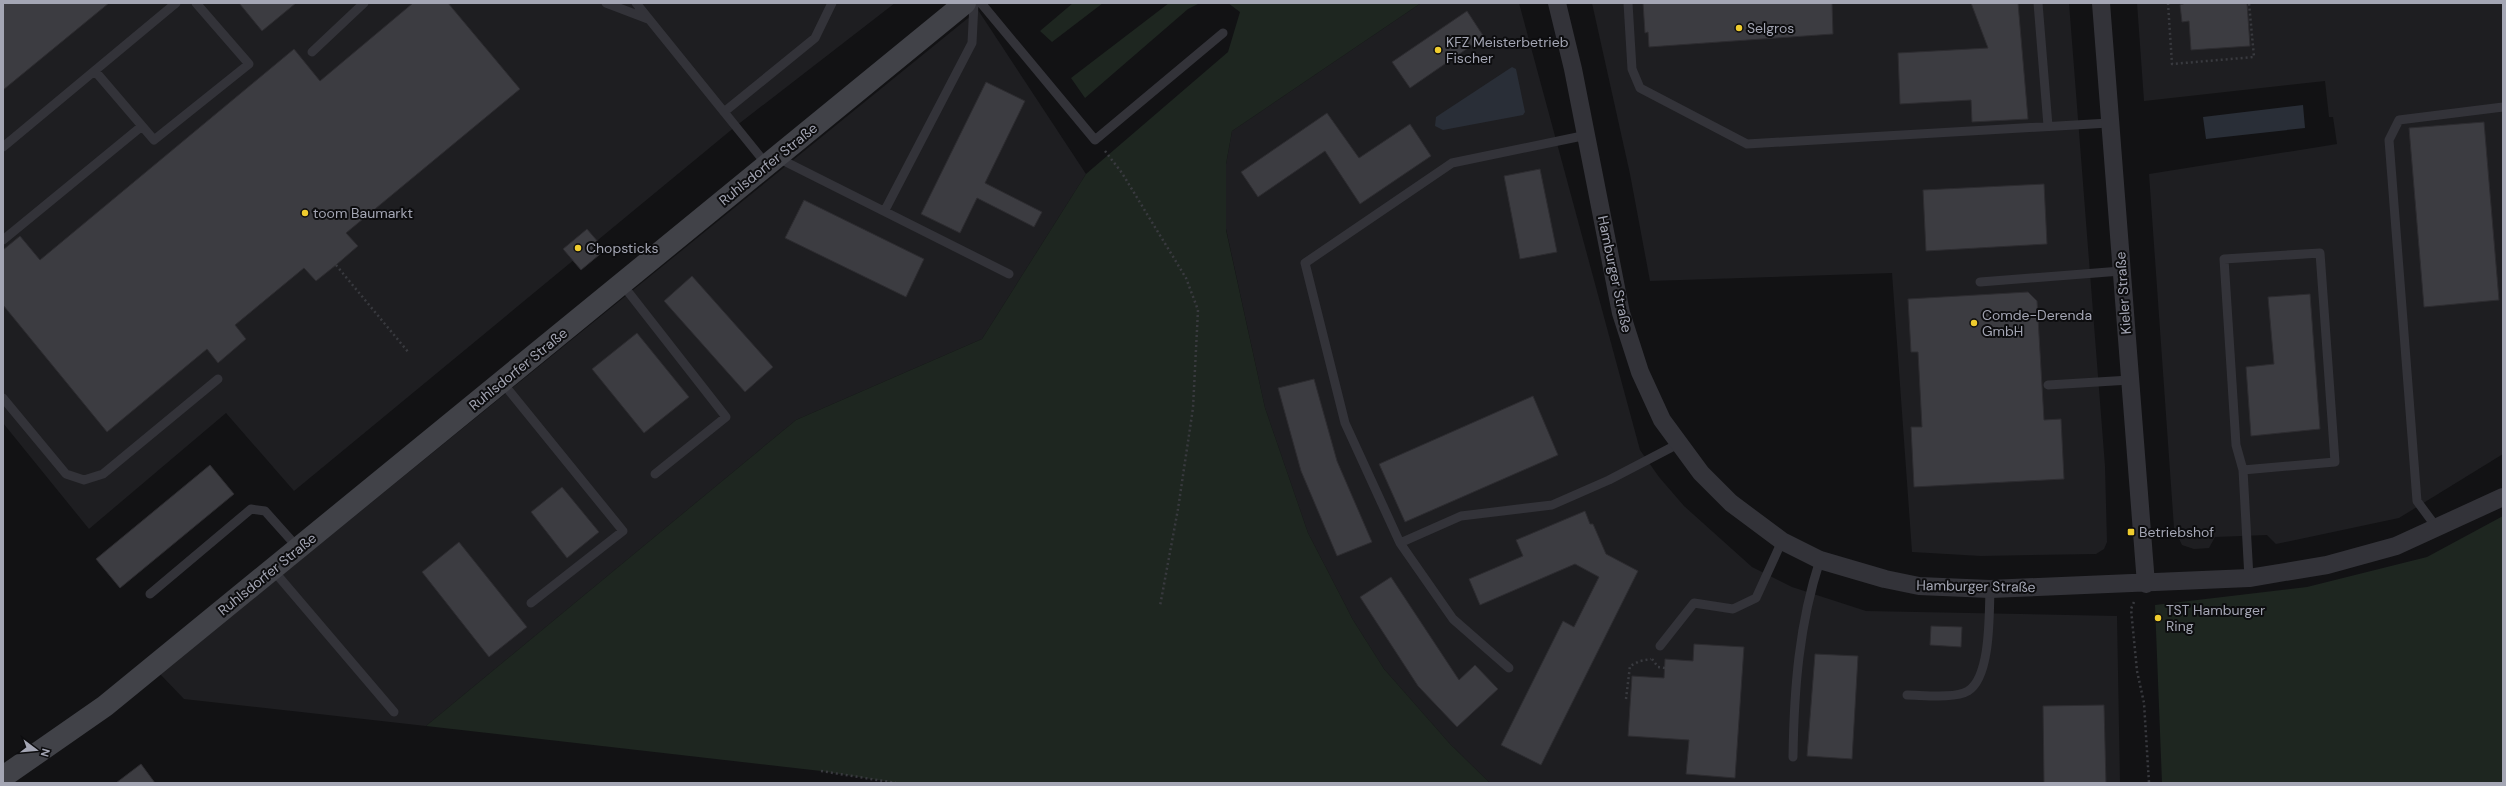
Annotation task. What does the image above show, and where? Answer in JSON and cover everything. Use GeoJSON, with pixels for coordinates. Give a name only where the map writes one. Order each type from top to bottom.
{"type":"FeatureCollection","features":[{"type":"Feature","properties":{"kind":"street","name":"Ruhlsdorfer Straße"},"geometry":{"type":"LineString","coordinates":[[3,777],[105,706],[965,3]]}},
{"type":"Feature","properties":{"kind":"street","name":"Hamburger Straße"},"geometry":{"type":"LineString","coordinates":[[1557,3],[1587,135],[1621,313],[1640,372],[1662,420],[1678,444],[1701,473],[1731,503],[1782,541],[1820,560],[1885,579],[1919,586],[1990,589],[2141,590],[2249,578],[2327,565],[2396,546],[2503,497]]}},
{"type":"Feature","properties":{"kind":"street","name":"Kieler Straße"},"geometry":{"type":"LineString","coordinates":[[2101,3],[2109,123],[2130,380],[2141,590]]}},
{"type":"Feature","properties":{"kind":"lane"},"geometry":{"type":"LineString","coordinates":[[3,147],[176,3]]}},
{"type":"Feature","properties":{"kind":"lane"},"geometry":{"type":"LineString","coordinates":[[95,71],[154,140],[249,64],[196,3]]}},
{"type":"Feature","properties":{"kind":"lane"},"geometry":{"type":"LineString","coordinates":[[312,52],[364,3]]}},
{"type":"Feature","properties":{"kind":"lane"},"geometry":{"type":"LineString","coordinates":[[606,3],[649,19]]}},
{"type":"Feature","properties":{"kind":"lane"},"geometry":{"type":"LineString","coordinates":[[636,3],[724,112],[772,161],[885,210],[1009,274]]}},
{"type":"Feature","properties":{"kind":"lane"},"geometry":{"type":"LineString","coordinates":[[724,112],[816,38],[832,3]]}},
{"type":"Feature","properties":{"kind":"lane"},"geometry":{"type":"LineString","coordinates":[[885,210],[972,43],[974,3]]}},
{"type":"Feature","properties":{"kind":"lane"},"geometry":{"type":"LineString","coordinates":[[981,3],[1095,140],[1223,33]]}},
{"type":"Feature","properties":{"kind":"lane"},"geometry":{"type":"LineString","coordinates":[[1628,3],[1632,69],[1640,88],[1747,144],[2109,123]]}},
{"type":"Feature","properties":{"kind":"lane"},"geometry":{"type":"LineString","coordinates":[[2038,3],[2048,126]]}},
{"type":"Feature","properties":{"kind":"lane"},"geometry":{"type":"LineString","coordinates":[[2437,528],[2417,501],[2389,140],[2399,120],[2503,107]]}},
{"type":"Feature","properties":{"kind":"lane"},"geometry":{"type":"LineString","coordinates":[[3,240],[142,126]]}},
{"type":"Feature","properties":{"kind":"lane"},"geometry":{"type":"LineString","coordinates":[[1509,668],[1453,619],[1400,543],[1345,423],[1305,263],[1452,163],[1587,135]]}},
{"type":"Feature","properties":{"kind":"lane"},"geometry":{"type":"LineString","coordinates":[[2243,470],[2335,462],[2320,253],[2224,259],[2236,446],[2243,470],[2249,578]]}},
{"type":"Feature","properties":{"kind":"lane"},"geometry":{"type":"LineString","coordinates":[[1980,282],[2121,272]]}},
{"type":"Feature","properties":{"kind":"lane"},"geometry":{"type":"LineString","coordinates":[[622,284],[726,417],[655,474]]}},
{"type":"Feature","properties":{"kind":"lane"},"geometry":{"type":"LineString","coordinates":[[3,398],[66,474],[84,480],[103,474],[218,379]]}},
{"type":"Feature","properties":{"kind":"lane"},"geometry":{"type":"LineString","coordinates":[[2048,385],[2130,380]]}},
{"type":"Feature","properties":{"kind":"lane"},"geometry":{"type":"LineString","coordinates":[[502,382],[623,531],[531,603]]}},
{"type":"Feature","properties":{"kind":"lane"},"geometry":{"type":"LineString","coordinates":[[1400,543],[1461,516],[1552,505],[1609,480],[1678,444]]}},
{"type":"Feature","properties":{"kind":"lane"},"geometry":{"type":"LineString","coordinates":[[150,594],[251,509],[265,511],[299,548]]}},
{"type":"Feature","properties":{"kind":"lane"},"geometry":{"type":"LineString","coordinates":[[1660,646],[1694,603],[1732,609],[1756,598],[1782,541]]}},
{"type":"Feature","properties":{"kind":"lane"},"geometry":{"type":"LineString","coordinates":[[1793,757],[1796,675],[1802,628],[1810,590],[1820,560]]}},
{"type":"Feature","properties":{"kind":"lane"},"geometry":{"type":"LineString","coordinates":[[273,570],[394,712]]}},
{"type":"Feature","properties":{"kind":"lane"},"geometry":{"type":"LineString","coordinates":[[1907,695],[1949,695],[1967,692],[1977,682],[1984,663],[1990,589]]}},
{"type":"Feature","properties":{"kind":"path"},"geometry":{"type":"LineString","coordinates":[[2168,3],[2172,64],[2254,57],[2249,3]]}},
{"type":"Feature","properties":{"kind":"path"},"geometry":{"type":"LineString","coordinates":[[1095,140],[1126,179],[1186,278],[1198,310],[1193,408],[1178,510],[1160,606]]}},
{"type":"Feature","properties":{"kind":"path"},"geometry":{"type":"LineString","coordinates":[[336,264],[409,353]]}},
{"type":"Feature","properties":{"kind":"path"},"geometry":{"type":"LineString","coordinates":[[2141,590],[2131,609],[2137,671],[2144,703],[2149,783]]}},
{"type":"Feature","properties":{"kind":"path"},"geometry":{"type":"LineString","coordinates":[[1626,699],[1630,666],[1640,661],[1651,659]]}},
{"type":"Feature","properties":{"kind":"path"},"geometry":{"type":"LineString","coordinates":[[821,771],[896,783]]}},
{"type":"Feature","properties":{"kind":"shaded area"},"geometry":{"type":"Polygon","coordinates":[[[3,3],[895,3],[736,126],[294,491],[226,413],[89,529],[3,423],[3,3]]]}},
{"type":"Feature","properties":{"kind":"shaded area"},"geometry":{"type":"Polygon","coordinates":[[[1073,3],[1103,3],[1052,42],[1040,31],[1073,3]]]}},
{"type":"Feature","properties":{"kind":"shaded area"},"geometry":{"type":"Polygon","coordinates":[[[1169,3],[1200,3],[1188,9],[1085,98],[1071,78],[1169,3]]]}},
{"type":"Feature","properties":{"kind":"shaded area"},"geometry":{"type":"Polygon","coordinates":[[[1228,3],[1421,3],[1232,131],[1226,164],[1226,230],[1265,408],[1308,533],[1353,620],[1384,669],[1450,744],[1490,783],[896,783],[821,771],[426,726],[796,420],[982,339],[1086,174],[1228,52],[1240,12],[1228,3]]]}},
{"type":"Feature","properties":{"kind":"shaded area"},"geometry":{"type":"Polygon","coordinates":[[[1421,3],[1519,3],[1640,450],[1659,477],[1684,506],[1752,567],[1792,587],[1866,611],[2117,616],[2120,783],[1490,783],[1450,744],[1384,669],[1353,620],[1308,533],[1265,408],[1226,229],[1226,164],[1232,131],[1421,3]]]}},
{"type":"Feature","properties":{"kind":"shaded area"},"geometry":{"type":"Polygon","coordinates":[[[1592,3],[2069,3],[2105,466],[2107,542],[2104,549],[2096,554],[1981,556],[1912,552],[1892,273],[1650,281],[1630,174],[1592,3]]]}},
{"type":"Feature","properties":{"kind":"shaded area"},"geometry":{"type":"Polygon","coordinates":[[[2137,3],[2503,3],[2503,454],[2399,518],[2276,544],[2267,535],[2215,537],[2209,548],[2194,549],[2182,545],[2174,528],[2149,174],[2337,144],[2333,117],[2329,117],[2325,81],[2144,101],[2137,3]]]}},
{"type":"Feature","properties":{"kind":"shaded area"},"geometry":{"type":"Polygon","coordinates":[[[978,10],[1086,174],[982,339],[796,420],[426,726],[184,699],[160,674],[978,10]]]}},
{"type":"Feature","properties":{"kind":"shaded area"},"geometry":{"type":"Polygon","coordinates":[[[1512,67],[1516,69],[1525,112],[1523,115],[1443,130],[1435,126],[1436,117],[1512,67]]]}},
{"type":"Feature","properties":{"kind":"shaded area"},"geometry":{"type":"Polygon","coordinates":[[[2303,105],[2305,128],[2206,139],[2203,117],[2303,105]]]}},
{"type":"Feature","properties":{"kind":"shaded area"},"geometry":{"type":"Polygon","coordinates":[[[2503,516],[2503,783],[2162,783],[2155,605],[2307,587],[2427,557],[2503,516]]]}},
{"type":"Feature","properties":{"kind":"building"},"geometry":{"type":"Polygon","coordinates":[[[3,3],[109,3],[3,90],[3,3]]]}},
{"type":"Feature","properties":{"kind":"building"},"geometry":{"type":"Polygon","coordinates":[[[239,3],[296,3],[262,31],[239,3]]]}},
{"type":"Feature","properties":{"kind":"building"},"geometry":{"type":"Polygon","coordinates":[[[413,3],[448,3],[520,89],[346,233],[358,246],[336,265],[316,281],[304,268],[235,325],[246,339],[218,363],[207,349],[107,432],[3,305],[3,250],[20,236],[40,260],[294,49],[320,81],[413,3]]]}},
{"type":"Feature","properties":{"kind":"building","name":"Selgros"},"geometry":{"type":"Polygon","coordinates":[[[1643,3],[1832,3],[1833,34],[1649,47],[1648,32],[1645,33],[1643,3]]]}},
{"type":"Feature","properties":{"kind":"building"},"geometry":{"type":"Polygon","coordinates":[[[1971,3],[2018,3],[2028,119],[1972,122],[1971,100],[1900,104],[1898,53],[1988,48],[1971,3]]]}},
{"type":"Feature","properties":{"kind":"building"},"geometry":{"type":"Polygon","coordinates":[[[2186,3],[2247,3],[2250,46],[2191,50],[2189,21],[2182,22],[2180,5],[2186,3]]]}},
{"type":"Feature","properties":{"kind":"building","name":"KFZ Meisterbetrieb Fischer"},"geometry":{"type":"Polygon","coordinates":[[[1467,11],[1484,37],[1410,88],[1392,62],[1467,11]]]}},
{"type":"Feature","properties":{"kind":"building"},"geometry":{"type":"Polygon","coordinates":[[[986,82],[1025,101],[985,183],[1042,212],[1034,227],[977,198],[960,233],[921,214],[986,82]]]}},
{"type":"Feature","properties":{"kind":"building"},"geometry":{"type":"Polygon","coordinates":[[[1327,113],[1359,158],[1410,124],[1431,156],[1360,204],[1325,151],[1258,197],[1241,172],[1327,113]]]}},
{"type":"Feature","properties":{"kind":"building"},"geometry":{"type":"Polygon","coordinates":[[[2484,122],[2499,300],[2424,307],[2409,128],[2484,122]]]}},
{"type":"Feature","properties":{"kind":"building"},"geometry":{"type":"Polygon","coordinates":[[[1540,169],[1557,252],[1520,259],[1504,176],[1540,169]]]}},
{"type":"Feature","properties":{"kind":"building"},"geometry":{"type":"Polygon","coordinates":[[[2044,184],[2047,244],[1926,251],[1923,190],[2044,184]]]}},
{"type":"Feature","properties":{"kind":"building"},"geometry":{"type":"Polygon","coordinates":[[[804,200],[924,259],[906,297],[785,238],[804,200]]]}},
{"type":"Feature","properties":{"kind":"building"},"geometry":{"type":"Polygon","coordinates":[[[587,229],[605,250],[581,270],[563,249],[587,229]]]}},
{"type":"Feature","properties":{"kind":"building"},"geometry":{"type":"Polygon","coordinates":[[[692,276],[773,367],[745,392],[664,301],[692,276]]]}},
{"type":"Feature","properties":{"kind":"building"},"geometry":{"type":"Polygon","coordinates":[[[2028,292],[2037,301],[2044,420],[2061,419],[2064,479],[1914,487],[1911,427],[1922,427],[1918,352],[1911,352],[1908,299],[2028,292]]]}},
{"type":"Feature","properties":{"kind":"building"},"geometry":{"type":"Polygon","coordinates":[[[2310,294],[2320,429],[2251,436],[2246,367],[2274,364],[2268,297],[2310,294]]]}},
{"type":"Feature","properties":{"kind":"building"},"geometry":{"type":"Polygon","coordinates":[[[637,333],[689,397],[644,433],[592,369],[637,333]]]}},
{"type":"Feature","properties":{"kind":"building"},"geometry":{"type":"Polygon","coordinates":[[[1314,379],[1337,461],[1372,542],[1337,556],[1301,471],[1278,388],[1314,379]]]}},
{"type":"Feature","properties":{"kind":"building"},"geometry":{"type":"Polygon","coordinates":[[[1533,396],[1558,455],[1405,522],[1379,464],[1533,396]]]}},
{"type":"Feature","properties":{"kind":"building"},"geometry":{"type":"Polygon","coordinates":[[[210,465],[234,494],[120,588],[96,559],[210,465]]]}},
{"type":"Feature","properties":{"kind":"building"},"geometry":{"type":"Polygon","coordinates":[[[562,487],[599,532],[567,558],[531,512],[562,487]]]}},
{"type":"Feature","properties":{"kind":"building"},"geometry":{"type":"Polygon","coordinates":[[[1585,511],[1590,524],[1593,524],[1606,554],[1638,571],[1541,765],[1501,745],[1563,621],[1574,627],[1599,577],[1575,564],[1480,605],[1469,579],[1523,556],[1516,540],[1585,511]]]}},
{"type":"Feature","properties":{"kind":"building"},"geometry":{"type":"Polygon","coordinates":[[[459,542],[527,627],[489,657],[422,572],[459,542]]]}},
{"type":"Feature","properties":{"kind":"building"},"geometry":{"type":"Polygon","coordinates":[[[1391,577],[1459,680],[1475,665],[1498,689],[1457,727],[1418,686],[1360,597],[1391,577]]]}},
{"type":"Feature","properties":{"kind":"building"},"geometry":{"type":"Polygon","coordinates":[[[1931,626],[1962,627],[1961,647],[1930,645],[1931,626]]]}},
{"type":"Feature","properties":{"kind":"building"},"geometry":{"type":"Polygon","coordinates":[[[1694,644],[1744,647],[1735,778],[1686,774],[1689,740],[1628,736],[1632,676],[1664,678],[1665,659],[1693,661],[1694,644]]]}},
{"type":"Feature","properties":{"kind":"building"},"geometry":{"type":"Polygon","coordinates":[[[1815,654],[1858,656],[1852,759],[1807,756],[1815,654]]]}},
{"type":"Feature","properties":{"kind":"building"},"geometry":{"type":"Polygon","coordinates":[[[2104,705],[2106,783],[2044,783],[2043,706],[2104,705]]]}},
{"type":"Feature","properties":{"kind":"building"},"geometry":{"type":"Polygon","coordinates":[[[141,764],[155,783],[116,783],[141,764]]]}},
{"type":"Feature","properties":{"kind":"place","name":"Selgros"},"geometry":{"type":"Point","coordinates":[1739,28]}},
{"type":"Feature","properties":{"kind":"place","name":"KFZ Meisterbetrieb Fischer"},"geometry":{"type":"Point","coordinates":[1438,50]}},
{"type":"Feature","properties":{"kind":"place","name":"toom Baumarkt"},"geometry":{"type":"Point","coordinates":[305,213]}},
{"type":"Feature","properties":{"kind":"place","name":"Chopsticks"},"geometry":{"type":"Point","coordinates":[578,248]}},
{"type":"Feature","properties":{"kind":"place","name":"Comde-Derenda GmbH"},"geometry":{"type":"Point","coordinates":[1974,323]}},
{"type":"Feature","properties":{"kind":"place","name":"Betriebshof"},"geometry":{"type":"Point","coordinates":[2131,532]}},
{"type":"Feature","properties":{"kind":"place","name":"TST Hamburger Ring"},"geometry":{"type":"Point","coordinates":[2158,618]}}]}
